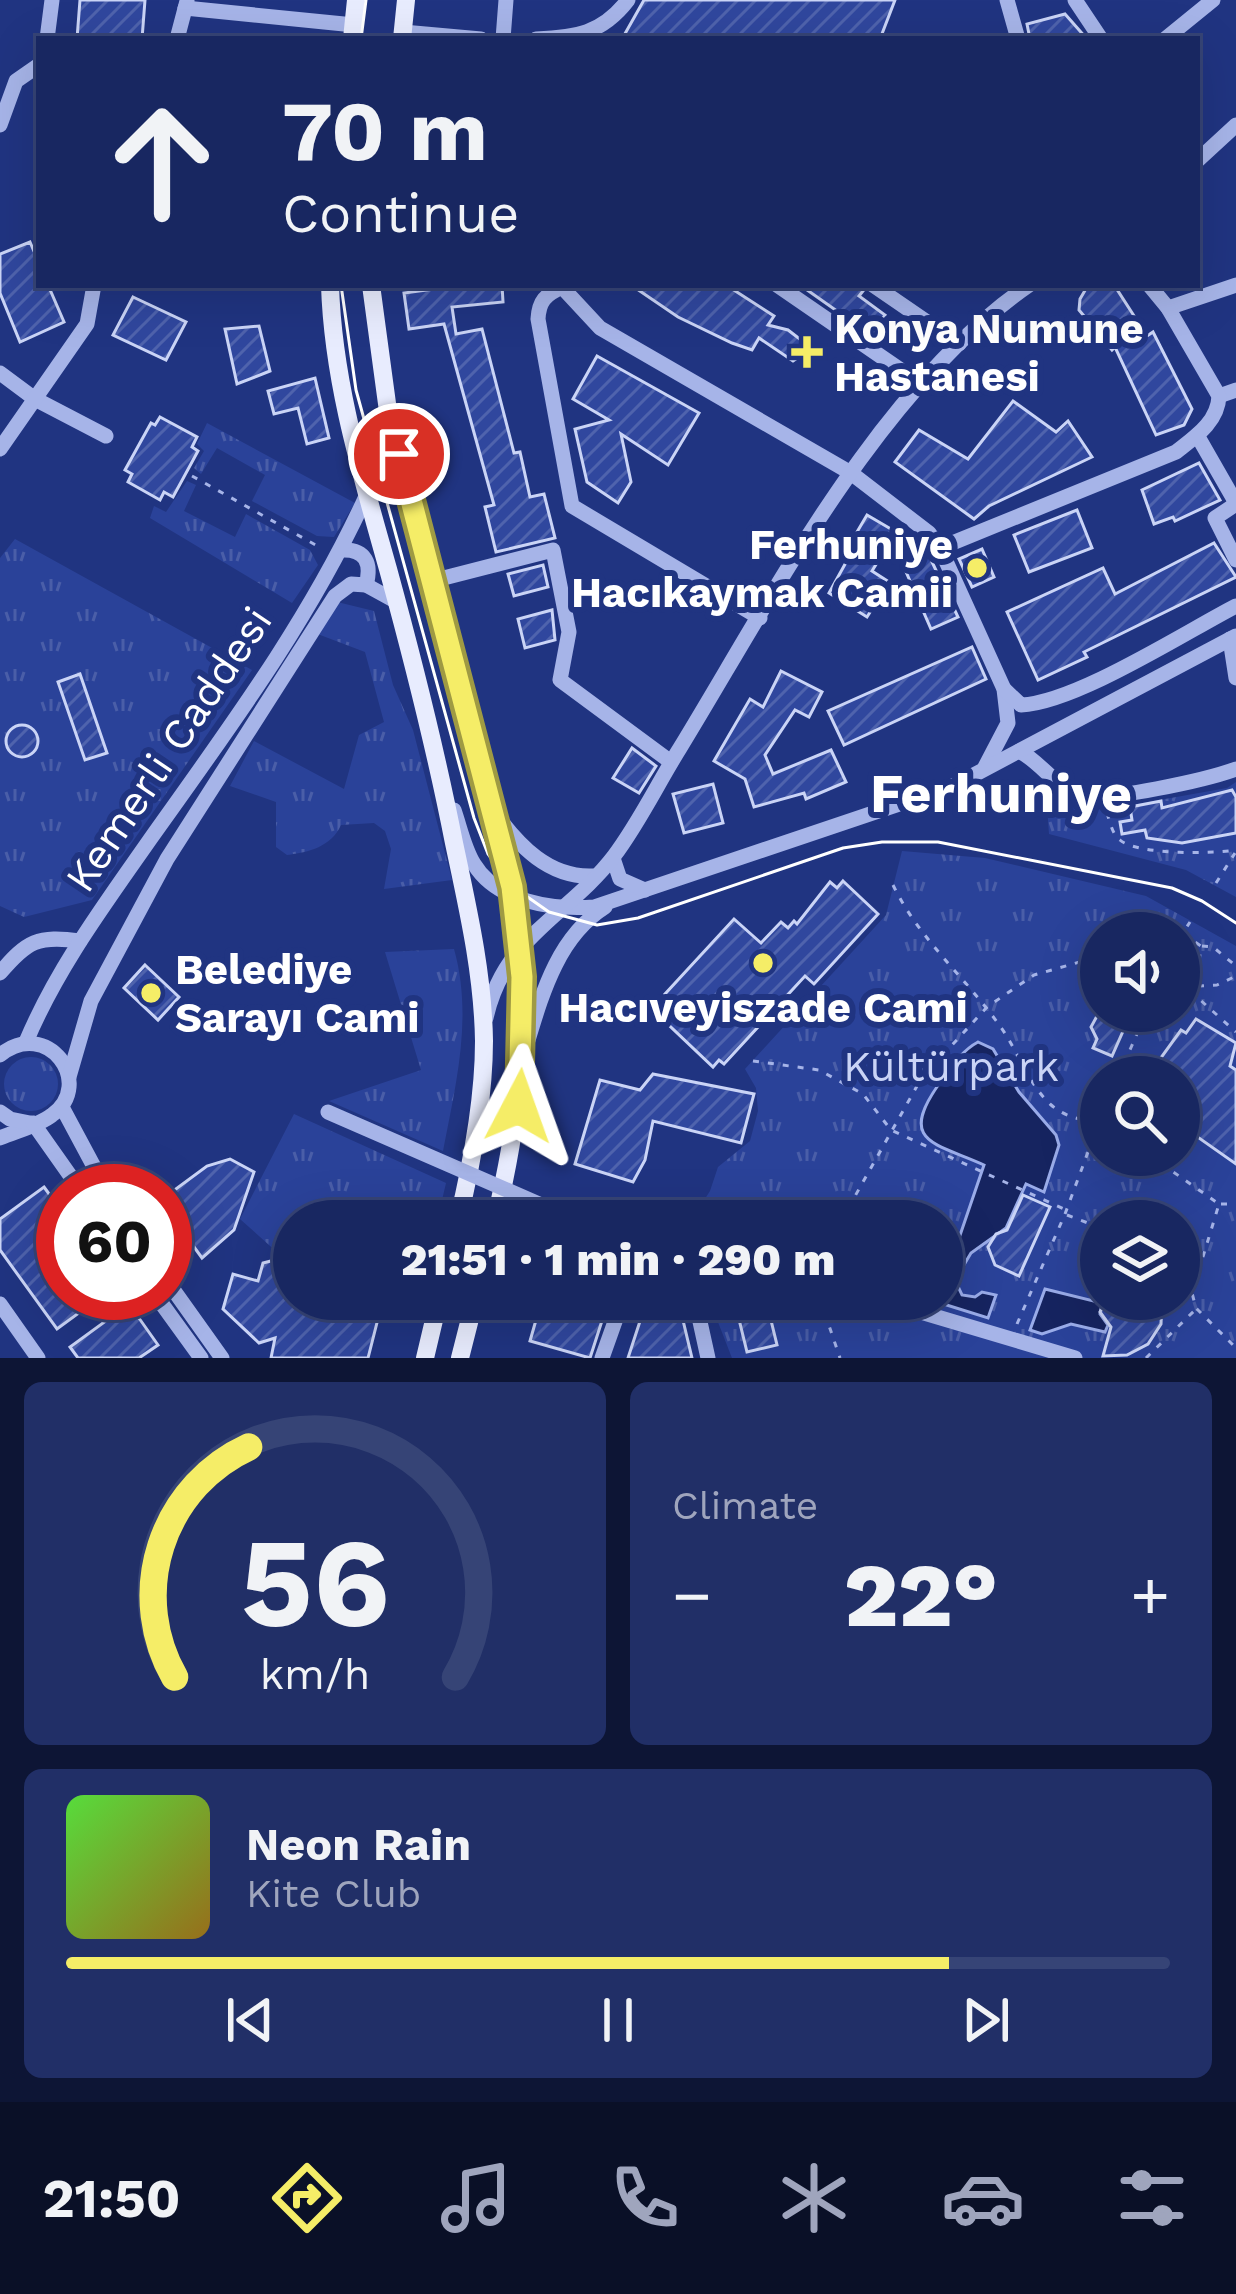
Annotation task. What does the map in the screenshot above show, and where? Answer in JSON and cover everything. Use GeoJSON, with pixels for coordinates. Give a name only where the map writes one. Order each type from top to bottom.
{"type":"FeatureCollection","features":[{"type":"Feature","properties":{"kind":"main road"},"geometry":{"type":"LineString","coordinates":[[353,32],[356,0]]}},
{"type":"Feature","properties":{"kind":"main road"},"geometry":{"type":"LineString","coordinates":[[403,36],[406,0]]}},
{"type":"Feature","properties":{"kind":"main road"},"geometry":{"type":"LineString","coordinates":[[330,288],[332,338],[367,494],[444,779],[471,922],[484,1039],[472,1159],[463,1200]]}},
{"type":"Feature","properties":{"kind":"main road"},"geometry":{"type":"LineString","coordinates":[[371,288],[381,379],[513,896],[523,1056],[519,1106],[499,1200]]}},
{"type":"Feature","properties":{"kind":"main road"},"geometry":{"type":"LineString","coordinates":[[425,1358],[435,1320]]}},
{"type":"Feature","properties":{"kind":"main road"},"geometry":{"type":"LineString","coordinates":[[460,1358],[470,1320]]}},
{"type":"Feature","properties":{"kind":"street"},"geometry":{"type":"LineString","coordinates":[[47,36],[52,0]]}},
{"type":"Feature","properties":{"kind":"street"},"geometry":{"type":"LineString","coordinates":[[502,36],[506,0]]}},
{"type":"Feature","properties":{"kind":"street"},"geometry":{"type":"LineString","coordinates":[[582,36],[616,14],[628,0]]}},
{"type":"Feature","properties":{"kind":"street"},"geometry":{"type":"LineString","coordinates":[[1007,0],[1017,36]]}},
{"type":"Feature","properties":{"kind":"street"},"geometry":{"type":"LineString","coordinates":[[1075,0],[1099,36]]}},
{"type":"Feature","properties":{"kind":"street"},"geometry":{"type":"LineString","coordinates":[[1169,36],[1213,0]]}},
{"type":"Feature","properties":{"kind":"street"},"geometry":{"type":"LineString","coordinates":[[178,36],[187,4],[353,32]]}},
{"type":"Feature","properties":{"kind":"street"},"geometry":{"type":"LineString","coordinates":[[0,125],[16,81],[36,67]]}},
{"type":"Feature","properties":{"kind":"street"},"geometry":{"type":"LineString","coordinates":[[1200,158],[1236,125]]}},
{"type":"Feature","properties":{"kind":"street"},"geometry":{"type":"LineString","coordinates":[[1168,308],[1236,285]]}},
{"type":"Feature","properties":{"kind":"street"},"geometry":{"type":"LineString","coordinates":[[0,443],[87,324],[93,288]]}},
{"type":"Feature","properties":{"kind":"street"},"geometry":{"type":"LineString","coordinates":[[557,288],[539,305],[538,319],[572,506],[760,618]]}},
{"type":"Feature","properties":{"kind":"street"},"geometry":{"type":"LineString","coordinates":[[563,288],[586,317],[616,339],[851,473],[929,532],[1004,689],[1008,723],[982,771]]}},
{"type":"Feature","properties":{"kind":"street"},"geometry":{"type":"LineString","coordinates":[[781,288],[921,385]]}},
{"type":"Feature","properties":{"kind":"street"},"geometry":{"type":"LineString","coordinates":[[876,288],[959,344]]}},
{"type":"Feature","properties":{"kind":"street"},"geometry":{"type":"LineString","coordinates":[[484,1039],[491,996],[519,946],[613,858],[851,473],[959,344],[1025,288]]}},
{"type":"Feature","properties":{"kind":"street"},"geometry":{"type":"LineString","coordinates":[[940,548],[1176,452],[1197,435],[1218,407],[1215,389],[1151,288]]}},
{"type":"Feature","properties":{"kind":"street"},"geometry":{"type":"LineString","coordinates":[[0,373],[35,398],[106,436]]}},
{"type":"Feature","properties":{"kind":"street"},"geometry":{"type":"LineString","coordinates":[[1215,389],[1236,390]]}},
{"type":"Feature","properties":{"kind":"street"},"geometry":{"type":"LineString","coordinates":[[1197,435],[1236,503],[1214,518],[1236,560]]}},
{"type":"Feature","properties":{"kind":"street","name":"Kemerli Caddesi"},"geometry":{"type":"LineString","coordinates":[[26,1042],[45,997],[80,941],[281,654],[340,553],[367,494]]}},
{"type":"Feature","properties":{"kind":"street"},"geometry":{"type":"LineString","coordinates":[[340,553],[354,549],[365,556],[370,570],[366,585],[397,602]]}},
{"type":"Feature","properties":{"kind":"street"},"geometry":{"type":"LineString","coordinates":[[432,581],[553,550],[569,632],[560,680],[671,762]]}},
{"type":"Feature","properties":{"kind":"street","name":"Kemerli Caddesi"},"geometry":{"type":"LineString","coordinates":[[62,1107],[91,1001],[167,859],[335,596],[351,584],[366,585]]}},
{"type":"Feature","properties":{"kind":"street"},"geometry":{"type":"LineString","coordinates":[[1004,689],[1022,704],[1040,704],[1236,606]]}},
{"type":"Feature","properties":{"kind":"street"},"geometry":{"type":"LineString","coordinates":[[523,1056],[540,1001],[568,944],[593,915],[613,903],[924,798],[1233,638],[1236,678]]}},
{"type":"Feature","properties":{"kind":"street"},"geometry":{"type":"LineString","coordinates":[[1042,767],[1047,737]]}},
{"type":"Feature","properties":{"kind":"street"},"geometry":{"type":"LineString","coordinates":[[1019,751],[1074,793],[1103,796],[1236,769]]}},
{"type":"Feature","properties":{"kind":"street"},"geometry":{"type":"LineString","coordinates":[[444,779],[474,865],[490,883],[513,896],[559,908],[613,903]]}},
{"type":"Feature","properties":{"kind":"street"},"geometry":{"type":"LineString","coordinates":[[494,811],[542,862],[566,874],[593,876]]}},
{"type":"Feature","properties":{"kind":"street"},"geometry":{"type":"LineString","coordinates":[[613,858],[620,879],[646,890]]}},
{"type":"Feature","properties":{"kind":"street"},"geometry":{"type":"LineString","coordinates":[[0,973],[24,944],[56,938],[80,941]]}},
{"type":"Feature","properties":{"kind":"street"},"geometry":{"type":"LineString","coordinates":[[0,1055],[26,1042],[49,1048],[69,1077]]}},
{"type":"Feature","properties":{"kind":"street"},"geometry":{"type":"LineString","coordinates":[[0,1138],[62,1107],[93,1164]]}},
{"type":"Feature","properties":{"kind":"street"},"geometry":{"type":"LineString","coordinates":[[0,1112],[33,1123],[62,1164]]}},
{"type":"Feature","properties":{"kind":"street"},"geometry":{"type":"LineString","coordinates":[[328,1112],[530,1200]]}},
{"type":"Feature","properties":{"kind":"street"},"geometry":{"type":"LineString","coordinates":[[0,1304],[38,1358]]}},
{"type":"Feature","properties":{"kind":"street"},"geometry":{"type":"LineString","coordinates":[[192,1316],[222,1358]]}},
{"type":"Feature","properties":{"kind":"street"},"geometry":{"type":"LineString","coordinates":[[174,1320],[201,1358]]}},
{"type":"Feature","properties":{"kind":"street"},"geometry":{"type":"LineString","coordinates":[[602,1358],[616,1320]]}},
{"type":"Feature","properties":{"kind":"street"},"geometry":{"type":"LineString","coordinates":[[700,1320],[708,1358]]}},
{"type":"Feature","properties":{"kind":"street"},"geometry":{"type":"LineString","coordinates":[[943,1320],[1075,1358]]}},
{"type":"Feature","properties":{"kind":"path"},"geometry":{"type":"LineString","coordinates":[[192,476],[340,553]]}},
{"type":"Feature","properties":{"kind":"path"},"geometry":{"type":"LineString","coordinates":[[1103,796],[1112,829],[1121,842],[1197,853],[1236,851]]}},
{"type":"Feature","properties":{"kind":"path"},"geometry":{"type":"LineString","coordinates":[[1216,884],[1236,851]]}},
{"type":"Feature","properties":{"kind":"path"},"geometry":{"type":"LineString","coordinates":[[893,885],[912,922],[1010,1039],[1028,1075],[1051,1104],[1080,1121]]}},
{"type":"Feature","properties":{"kind":"path"},"geometry":{"type":"LineString","coordinates":[[1200,954],[1201,946],[1213,946],[1236,966]]}},
{"type":"Feature","properties":{"kind":"path"},"geometry":{"type":"LineString","coordinates":[[853,1200],[921,1079],[987,1007],[1034,975],[1080,962]]}},
{"type":"Feature","properties":{"kind":"path"},"geometry":{"type":"LineString","coordinates":[[1200,986],[1217,985],[1236,976]]}},
{"type":"Feature","properties":{"kind":"path"},"geometry":{"type":"LineString","coordinates":[[1200,1000],[1236,1032]]}},
{"type":"Feature","properties":{"kind":"path"},"geometry":{"type":"LineString","coordinates":[[753,1060],[796,1064],[842,1081],[863,1094],[891,1130],[1024,1188],[1080,1218]]}},
{"type":"Feature","properties":{"kind":"path"},"geometry":{"type":"LineString","coordinates":[[1009,1341],[1080,1174]]}},
{"type":"Feature","properties":{"kind":"path"},"geometry":{"type":"LineString","coordinates":[[1179,1176],[1219,1204],[1236,1204]]}},
{"type":"Feature","properties":{"kind":"path"},"geometry":{"type":"LineString","coordinates":[[1200,1268],[1219,1204]]}},
{"type":"Feature","properties":{"kind":"path"},"geometry":{"type":"LineString","coordinates":[[1200,1312],[1236,1348]]}},
{"type":"Feature","properties":{"kind":"path"},"geometry":{"type":"LineString","coordinates":[[827,1320],[840,1358]]}},
{"type":"Feature","properties":{"kind":"path"},"geometry":{"type":"LineString","coordinates":[[1146,1358],[1184,1320]]}},
{"type":"Feature","properties":{"kind":"green space"},"geometry":{"type":"Polygon","coordinates":[[[207,423],[355,503],[334,537],[317,536],[252,501],[265,475],[217,448],[201,474],[194,468],[204,451],[197,444],[207,423]]]}},
{"type":"Feature","properties":{"kind":"green space"},"geometry":{"type":"Polygon","coordinates":[[[187,481],[196,485],[184,511],[235,537],[246,514],[310,550],[318,565],[292,603],[150,518],[154,506],[166,512],[187,481]]]}},
{"type":"Feature","properties":{"kind":"green space"},"geometry":{"type":"Polygon","coordinates":[[[15,539],[252,670],[92,900],[24,917],[0,906],[0,558],[15,539]]]}},
{"type":"Feature","properties":{"kind":"green space"},"geometry":{"type":"Polygon","coordinates":[[[333,601],[374,611],[393,685],[413,730],[452,880],[384,889],[391,849],[385,831],[374,823],[341,825],[325,843],[287,855],[276,847],[276,802],[230,786],[254,741],[344,789],[359,735],[384,722],[365,652],[315,633],[333,601]]]}},
{"type":"Feature","properties":{"kind":"green space"},"geometry":{"type":"Polygon","coordinates":[[[1236,782],[1236,897],[1186,870],[1049,834],[1047,806],[1116,797],[1120,807],[1227,788],[1236,782]]]}},
{"type":"Feature","properties":{"kind":"green space","name":"Kültürpark"},"geometry":{"type":"Polygon","coordinates":[[[902,851],[985,858],[1146,896],[1175,912],[1080,912],[1080,1032],[1200,1032],[1200,926],[1236,946],[1236,1358],[732,1358],[717,1320],[963,1320],[963,1200],[704,1200],[718,1167],[750,1141],[758,1111],[756,1088],[745,1069],[886,915],[902,851]]]}},
{"type":"Feature","properties":{"kind":"green space"},"geometry":{"type":"Polygon","coordinates":[[[454,949],[462,1025],[443,1151],[329,1101],[421,1070],[385,952],[454,949]]]}},
{"type":"Feature","properties":{"kind":"green space"},"geometry":{"type":"Polygon","coordinates":[[[31,1057],[50,1065],[58,1084],[50,1103],[31,1111],[12,1103],[4,1084],[12,1065],[31,1057]]]}},
{"type":"Feature","properties":{"kind":"green space"},"geometry":{"type":"Polygon","coordinates":[[[294,1114],[446,1183],[442,1200],[273,1200],[273,1249],[240,1219],[294,1114]]]}},
{"type":"Feature","properties":{"kind":"shaded area"},"geometry":{"type":"Polygon","coordinates":[[[978,1042],[993,1049],[1059,1145],[1044,1192],[1026,1184],[1006,1228],[971,1253],[963,1266],[963,1226],[984,1165],[938,1145],[922,1130],[927,1104],[961,1055],[978,1042]]]}},
{"type":"Feature","properties":{"kind":"shaded area"},"geometry":{"type":"Polygon","coordinates":[[[1045,1289],[1080,1298],[1080,1320],[1104,1320],[1108,1325],[1105,1332],[1071,1324],[1042,1334],[1030,1330],[1045,1289]]]}},
{"type":"Feature","properties":{"kind":"shaded area"},"geometry":{"type":"Polygon","coordinates":[[[963,1295],[996,1295],[988,1318],[963,1310],[963,1295]]]}},
{"type":"Feature","properties":{"kind":"building"},"geometry":{"type":"Polygon","coordinates":[[[80,0],[145,0],[142,36],[77,36],[80,0]]]}},
{"type":"Feature","properties":{"kind":"building"},"geometry":{"type":"Polygon","coordinates":[[[644,0],[895,0],[881,36],[624,36],[644,0]]]}},
{"type":"Feature","properties":{"kind":"building"},"geometry":{"type":"Polygon","coordinates":[[[1065,14],[1084,36],[1029,36],[1027,24],[1065,14]]]}},
{"type":"Feature","properties":{"kind":"building"},"geometry":{"type":"Polygon","coordinates":[[[30,242],[36,256],[36,288],[49,288],[64,322],[20,342],[0,293],[0,254],[30,242]]]}},
{"type":"Feature","properties":{"kind":"building"},"geometry":{"type":"Polygon","coordinates":[[[502,288],[503,302],[452,307],[456,334],[482,329],[514,453],[520,452],[530,497],[544,494],[555,538],[496,552],[485,507],[494,505],[444,324],[409,329],[404,293],[502,288]]]}},
{"type":"Feature","properties":{"kind":"building"},"geometry":{"type":"Polygon","coordinates":[[[635,288],[731,288],[774,316],[768,325],[788,330],[805,343],[806,352],[793,361],[759,338],[752,350],[678,317],[635,288]]]}},
{"type":"Feature","properties":{"kind":"building"},"geometry":{"type":"Polygon","coordinates":[[[804,288],[859,288],[863,291],[859,296],[885,315],[871,335],[804,288]]]}},
{"type":"Feature","properties":{"kind":"building"},"geometry":{"type":"Polygon","coordinates":[[[1086,288],[1116,288],[1147,336],[1153,332],[1192,409],[1184,425],[1156,435],[1115,347],[1112,350],[1079,310],[1086,288]]]}},
{"type":"Feature","properties":{"kind":"building"},"geometry":{"type":"Polygon","coordinates":[[[133,297],[186,322],[166,360],[113,335],[133,297]]]}},
{"type":"Feature","properties":{"kind":"building"},"geometry":{"type":"Polygon","coordinates":[[[259,326],[270,371],[237,384],[225,329],[259,326]]]}},
{"type":"Feature","properties":{"kind":"building"},"geometry":{"type":"Polygon","coordinates":[[[597,356],[699,413],[668,465],[621,434],[631,482],[618,503],[587,482],[575,429],[609,420],[573,399],[597,356]]]}},
{"type":"Feature","properties":{"kind":"building"},"geometry":{"type":"Polygon","coordinates":[[[315,378],[329,438],[307,444],[298,408],[274,414],[268,391],[315,378]]]}},
{"type":"Feature","properties":{"kind":"building"},"geometry":{"type":"Polygon","coordinates":[[[1013,401],[1056,432],[1068,421],[1092,457],[989,506],[974,519],[895,462],[919,430],[968,459],[1013,401]]]}},
{"type":"Feature","properties":{"kind":"building"},"geometry":{"type":"Polygon","coordinates":[[[160,417],[197,437],[192,447],[198,451],[173,497],[164,492],[160,500],[128,482],[132,474],[125,470],[151,423],[155,425],[160,417]]]}},
{"type":"Feature","properties":{"kind":"building"},"geometry":{"type":"Polygon","coordinates":[[[1199,463],[1220,500],[1175,521],[1173,517],[1154,524],[1142,490],[1199,463]]]}},
{"type":"Feature","properties":{"kind":"building"},"geometry":{"type":"Polygon","coordinates":[[[1077,510],[1092,548],[1029,572],[1014,535],[1077,510]]]}},
{"type":"Feature","properties":{"kind":"building"},"geometry":{"type":"Polygon","coordinates":[[[867,515],[896,532],[872,571],[889,582],[867,617],[829,593],[867,515]]]}},
{"type":"Feature","properties":{"kind":"building"},"geometry":{"type":"Polygon","coordinates":[[[1214,543],[1236,577],[1084,652],[1087,657],[1038,680],[1007,612],[1103,568],[1115,594],[1214,543]]]}},
{"type":"Feature","properties":{"kind":"building"},"geometry":{"type":"Polygon","coordinates":[[[925,547],[958,617],[931,629],[900,558],[925,547]]]}},
{"type":"Feature","properties":{"kind":"building","name":"Ferhuniye Hacıkaymak Camii"},"geometry":{"type":"Polygon","coordinates":[[[982,549],[994,577],[972,587],[959,559],[982,549]]]}},
{"type":"Feature","properties":{"kind":"building"},"geometry":{"type":"Polygon","coordinates":[[[543,565],[548,587],[514,596],[508,574],[543,565]]]}},
{"type":"Feature","properties":{"kind":"building"},"geometry":{"type":"Polygon","coordinates":[[[552,610],[555,640],[525,648],[518,619],[552,610]]]}},
{"type":"Feature","properties":{"kind":"building"},"geometry":{"type":"Polygon","coordinates":[[[972,647],[986,679],[844,745],[828,711],[972,647]]]}},
{"type":"Feature","properties":{"kind":"building"},"geometry":{"type":"Polygon","coordinates":[[[781,671],[822,692],[809,717],[795,710],[765,755],[773,774],[831,750],[846,782],[806,799],[804,793],[754,807],[745,779],[714,761],[750,699],[763,707],[781,671]]]}},
{"type":"Feature","properties":{"kind":"building"},"geometry":{"type":"Polygon","coordinates":[[[80,674],[107,753],[85,760],[58,682],[80,674]]]}},
{"type":"Feature","properties":{"kind":"building"},"geometry":{"type":"Polygon","coordinates":[[[22,725],[33,730],[38,741],[33,752],[22,757],[11,752],[6,741],[11,730],[22,725]]]}},
{"type":"Feature","properties":{"kind":"building"},"geometry":{"type":"Polygon","coordinates":[[[632,748],[656,766],[639,793],[613,778],[632,748]]]}},
{"type":"Feature","properties":{"kind":"building"},"geometry":{"type":"Polygon","coordinates":[[[713,784],[723,823],[684,833],[673,794],[713,784]]]}},
{"type":"Feature","properties":{"kind":"building"},"geometry":{"type":"Polygon","coordinates":[[[1232,790],[1236,833],[1182,843],[1147,838],[1145,830],[1122,834],[1120,822],[1132,820],[1130,807],[1161,801],[1162,808],[1232,790]]]}},
{"type":"Feature","properties":{"kind":"building","name":"Hacıveyiszade Cami"},"geometry":{"type":"Polygon","coordinates":[[[843,881],[878,914],[814,984],[805,976],[724,1064],[719,1060],[713,1067],[655,1012],[669,998],[665,994],[734,919],[761,943],[781,922],[788,928],[794,921],[797,924],[830,882],[837,888],[843,881]]]}},
{"type":"Feature","properties":{"kind":"building","name":"Belediye Sarayı Cami"},"geometry":{"type":"Polygon","coordinates":[[[145,965],[179,997],[158,1020],[124,988],[145,965]]]}},
{"type":"Feature","properties":{"kind":"building"},"geometry":{"type":"Polygon","coordinates":[[[1200,1021],[1236,1043],[1230,1066],[1236,1070],[1236,1164],[1200,1139],[1200,1056],[1162,1056],[1180,1032],[1200,1032],[1200,1021]]]}},
{"type":"Feature","properties":{"kind":"building"},"geometry":{"type":"Polygon","coordinates":[[[1094,1032],[1123,1032],[1112,1056],[1093,1048],[1097,1039],[1094,1032]]]}},
{"type":"Feature","properties":{"kind":"building"},"geometry":{"type":"Polygon","coordinates":[[[653,1074],[754,1094],[741,1143],[653,1121],[645,1160],[633,1182],[575,1164],[600,1080],[640,1090],[653,1074]]]}},
{"type":"Feature","properties":{"kind":"building"},"geometry":{"type":"Polygon","coordinates":[[[230,1159],[254,1172],[234,1230],[202,1258],[192,1244],[192,1177],[230,1159]]]}},
{"type":"Feature","properties":{"kind":"building"},"geometry":{"type":"Polygon","coordinates":[[[36,1193],[36,1300],[0,1250],[0,1219],[36,1193]]]}},
{"type":"Feature","properties":{"kind":"building"},"geometry":{"type":"Polygon","coordinates":[[[1023,1195],[1050,1207],[1019,1276],[995,1265],[988,1247],[996,1234],[1007,1230],[1023,1195]]]}},
{"type":"Feature","properties":{"kind":"building"},"geometry":{"type":"Polygon","coordinates":[[[273,1260],[273,1320],[378,1320],[368,1358],[271,1358],[275,1338],[259,1343],[223,1309],[233,1274],[258,1281],[263,1263],[273,1260]]]}},
{"type":"Feature","properties":{"kind":"building"},"geometry":{"type":"Polygon","coordinates":[[[107,1320],[140,1320],[158,1345],[139,1358],[78,1358],[70,1347],[107,1320]]]}},
{"type":"Feature","properties":{"kind":"building"},"geometry":{"type":"Polygon","coordinates":[[[536,1320],[602,1320],[590,1358],[530,1341],[536,1320]]]}},
{"type":"Feature","properties":{"kind":"building"},"geometry":{"type":"Polygon","coordinates":[[[640,1320],[683,1320],[692,1358],[628,1358],[640,1320]]]}},
{"type":"Feature","properties":{"kind":"building"},"geometry":{"type":"Polygon","coordinates":[[[739,1320],[771,1320],[777,1345],[747,1352],[739,1320]]]}},
{"type":"Feature","properties":{"kind":"building"},"geometry":{"type":"Polygon","coordinates":[[[1106,1320],[1161,1320],[1148,1344],[1127,1355],[1103,1356],[1111,1327],[1106,1320]]]}},
{"type":"Feature","properties":{"kind":"tram line"},"geometry":{"type":"LineString","coordinates":[[361,36],[366,0]]}},
{"type":"Feature","properties":{"kind":"tram line"},"geometry":{"type":"LineString","coordinates":[[341,288],[356,390],[474,818],[488,854],[509,884],[549,912],[597,925],[638,918],[843,848],[938,842],[1172,888],[1236,923]]}},
{"type":"Feature","properties":{"kind":"place","name":"Konya Numune Hastanesi"},"geometry":{"type":"Point","coordinates":[807,352]}},
{"type":"Feature","properties":{"kind":"place","name":"Ferhuniye Hacıkaymak Camii"},"geometry":{"type":"Point","coordinates":[977,568]}},
{"type":"Feature","properties":{"kind":"place","name":"Hacıveyiszade Cami"},"geometry":{"type":"Point","coordinates":[763,963]}},
{"type":"Feature","properties":{"kind":"place","name":"Belediye Sarayı Cami"},"geometry":{"type":"Point","coordinates":[151,993]}},
{"type":"Feature","properties":{"kind":"district","name":"Ferhuniye"},"geometry":{"type":"Point","coordinates":[1001,793]}},
{"type":"Feature","properties":{"kind":"route"},"geometry":{"type":"LineString","coordinates":[[399,454],[512,887],[522,977],[519,1106]]}}]}
